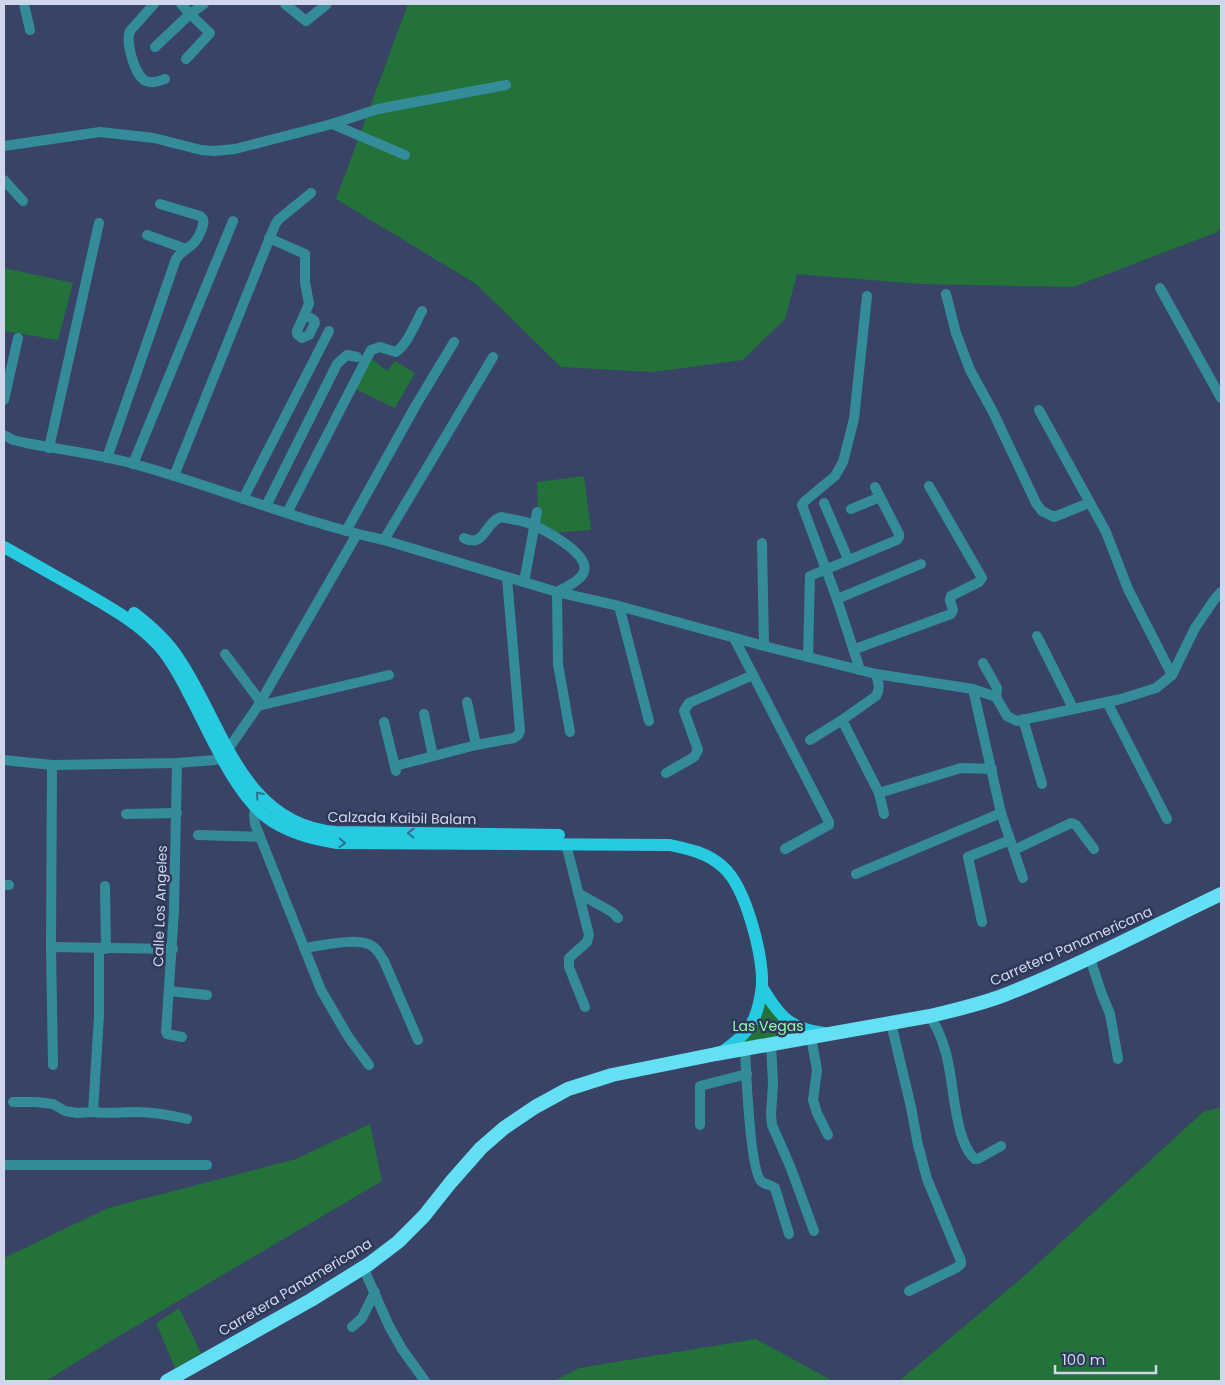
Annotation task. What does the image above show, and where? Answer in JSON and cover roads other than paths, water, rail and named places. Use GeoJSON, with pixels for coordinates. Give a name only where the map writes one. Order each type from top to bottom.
{"type":"FeatureCollection","features":[{"type":"Feature","properties":{"kind":"highway","name":"Carretera Panamericana"},"geometry":{"type":"LineString","coordinates":[[167,1381],[310,1300],[363,1267],[398,1242],[424,1216],[481,1148],[504,1128],[535,1107],[568,1089],[612,1075],[930,1016],[964,1008],[1005,995],[1090,958],[1221,894]]}},
{"type":"Feature","properties":{"kind":"main road","name":"Calzada Kaibil Balam"},"geometry":{"type":"LineString","coordinates":[[4,537],[117,602],[150,625],[164,638],[180,660],[245,794],[272,821],[289,831],[310,838],[337,843],[670,845],[696,851],[710,857],[724,868],[737,884],[754,930],[762,987],[754,1018],[749,1027],[737,1041],[719,1054]]}},
{"type":"Feature","properties":{"kind":"main road","name":"Calzada Kaibil Balam"},"geometry":{"type":"LineString","coordinates":[[4,547],[110,608],[138,626],[156,643],[181,678],[225,754],[267,804],[290,820],[317,830],[335,832],[664,837],[693,842],[710,848],[724,858],[739,874],[755,918],[754,930]]}},
{"type":"Feature","properties":{"kind":"main road","name":"Calzada Kaibil Balam"},"geometry":{"type":"LineString","coordinates":[[762,987],[775,1009],[789,1022],[807,1030],[828,1034]]}},
{"type":"Feature","properties":{"kind":"street"},"geometry":{"type":"LineString","coordinates":[[24,4],[30,30]]}},
{"type":"Feature","properties":{"kind":"street"},"geometry":{"type":"LineString","coordinates":[[154,4],[130,31],[127,36],[128,45],[139,76],[144,81],[152,83],[165,79]]}},
{"type":"Feature","properties":{"kind":"street"},"geometry":{"type":"LineString","coordinates":[[181,4],[210,33],[186,59]]}},
{"type":"Feature","properties":{"kind":"street"},"geometry":{"type":"LineString","coordinates":[[155,47],[190,14],[204,4]]}},
{"type":"Feature","properties":{"kind":"street"},"geometry":{"type":"LineString","coordinates":[[285,4],[306,21],[327,4]]}},
{"type":"Feature","properties":{"kind":"street"},"geometry":{"type":"LineString","coordinates":[[4,146],[107,132],[154,138],[201,150],[214,151],[247,147],[332,124],[378,109],[506,85]]}},
{"type":"Feature","properties":{"kind":"street"},"geometry":{"type":"LineString","coordinates":[[332,124],[406,155]]}},
{"type":"Feature","properties":{"kind":"street"},"geometry":{"type":"LineString","coordinates":[[4,180],[23,202]]}},
{"type":"Feature","properties":{"kind":"street"},"geometry":{"type":"LineString","coordinates":[[174,476],[269,238],[278,220],[311,193]]}},
{"type":"Feature","properties":{"kind":"street"},"geometry":{"type":"LineString","coordinates":[[107,458],[176,259],[186,249],[190,248],[198,237],[204,223],[203,219],[160,204]]}},
{"type":"Feature","properties":{"kind":"street"},"geometry":{"type":"LineString","coordinates":[[133,464],[233,221]]}},
{"type":"Feature","properties":{"kind":"street"},"geometry":{"type":"LineString","coordinates":[[49,448],[99,223]]}},
{"type":"Feature","properties":{"kind":"street"},"geometry":{"type":"LineString","coordinates":[[147,235],[186,249]]}},
{"type":"Feature","properties":{"kind":"street"},"geometry":{"type":"LineString","coordinates":[[269,238],[305,254],[305,282],[309,304],[305,315]]}},
{"type":"Feature","properties":{"kind":"street"},"geometry":{"type":"LineString","coordinates":[[1160,288],[1221,398]]}},
{"type":"Feature","properties":{"kind":"street"},"geometry":{"type":"LineString","coordinates":[[946,294],[956,333],[970,370],[1036,503],[1042,511],[1054,517],[1089,503]]}},
{"type":"Feature","properties":{"kind":"street"},"geometry":{"type":"LineString","coordinates":[[860,670],[838,599],[802,505],[835,476],[843,462],[854,419],[867,296]]}},
{"type":"Feature","properties":{"kind":"street"},"geometry":{"type":"LineString","coordinates":[[287,513],[372,350],[380,347],[396,352],[404,344],[422,311]]}},
{"type":"Feature","properties":{"kind":"street"},"geometry":{"type":"LineString","coordinates":[[243,499],[329,331]]}},
{"type":"Feature","properties":{"kind":"street"},"geometry":{"type":"LineString","coordinates":[[4,400],[18,338]]}},
{"type":"Feature","properties":{"kind":"street"},"geometry":{"type":"LineString","coordinates":[[346,531],[454,342]]}},
{"type":"Feature","properties":{"kind":"street"},"geometry":{"type":"LineString","coordinates":[[266,506],[336,364],[347,355],[357,357]]}},
{"type":"Feature","properties":{"kind":"street"},"geometry":{"type":"LineString","coordinates":[[384,540],[493,357]]}},
{"type":"Feature","properties":{"kind":"street"},"geometry":{"type":"LineString","coordinates":[[1039,410],[1106,532],[1128,589],[1172,675]]}},
{"type":"Feature","properties":{"kind":"street"},"geometry":{"type":"LineString","coordinates":[[4,435],[13,440],[133,464],[346,531],[384,540],[558,592],[619,606],[764,646],[876,674],[973,688],[996,697]]}},
{"type":"Feature","properties":{"kind":"street"},"geometry":{"type":"LineString","coordinates":[[855,649],[951,614],[953,610],[950,600],[951,596],[979,582],[982,578],[929,486]]}},
{"type":"Feature","properties":{"kind":"street"},"geometry":{"type":"LineString","coordinates":[[808,657],[810,576],[899,538],[899,534],[877,492],[851,510]]}},
{"type":"Feature","properties":{"kind":"street"},"geometry":{"type":"LineString","coordinates":[[824,503],[848,559]]}},
{"type":"Feature","properties":{"kind":"street"},"geometry":{"type":"LineString","coordinates":[[524,582],[537,512]]}},
{"type":"Feature","properties":{"kind":"street"},"geometry":{"type":"LineString","coordinates":[[464,538],[471,542],[476,541],[493,522],[501,517],[534,526],[576,552],[583,562],[585,568],[583,574],[558,592]]}},
{"type":"Feature","properties":{"kind":"street"},"geometry":{"type":"LineString","coordinates":[[4,760],[52,765],[177,762],[215,760],[225,754],[259,703],[357,534]]}},
{"type":"Feature","properties":{"kind":"street"},"geometry":{"type":"LineString","coordinates":[[762,544],[764,646]]}},
{"type":"Feature","properties":{"kind":"street"},"geometry":{"type":"LineString","coordinates":[[838,599],[921,564]]}},
{"type":"Feature","properties":{"kind":"street"},"geometry":{"type":"LineString","coordinates":[[384,722],[396,768],[433,756],[514,738],[518,735],[520,731],[507,578]]}},
{"type":"Feature","properties":{"kind":"street"},"geometry":{"type":"LineString","coordinates":[[558,592],[558,664],[570,732]]}},
{"type":"Feature","properties":{"kind":"street"},"geometry":{"type":"LineString","coordinates":[[983,663],[997,688],[996,697],[1006,716],[1017,721],[1144,693],[1156,688],[1172,675],[1195,628],[1221,592]]}},
{"type":"Feature","properties":{"kind":"street"},"geometry":{"type":"LineString","coordinates":[[619,606],[649,720]]}},
{"type":"Feature","properties":{"kind":"street"},"geometry":{"type":"LineString","coordinates":[[1037,636],[1073,708]]}},
{"type":"Feature","properties":{"kind":"street"},"geometry":{"type":"LineString","coordinates":[[734,638],[829,822],[825,827],[785,850]]}},
{"type":"Feature","properties":{"kind":"street"},"geometry":{"type":"LineString","coordinates":[[225,654],[259,703]]}},
{"type":"Feature","properties":{"kind":"street"},"geometry":{"type":"LineString","coordinates":[[810,740],[876,696],[880,686],[876,674]]}},
{"type":"Feature","properties":{"kind":"street"},"geometry":{"type":"LineString","coordinates":[[259,703],[389,675]]}},
{"type":"Feature","properties":{"kind":"street"},"geometry":{"type":"LineString","coordinates":[[666,773],[698,754],[684,711],[685,707],[753,675]]}},
{"type":"Feature","properties":{"kind":"street"},"geometry":{"type":"LineString","coordinates":[[973,688],[1001,813],[1024,878]]}},
{"type":"Feature","properties":{"kind":"street"},"geometry":{"type":"LineString","coordinates":[[467,702],[476,746]]}},
{"type":"Feature","properties":{"kind":"street"},"geometry":{"type":"LineString","coordinates":[[1107,702],[1167,819]]}},
{"type":"Feature","properties":{"kind":"street"},"geometry":{"type":"LineString","coordinates":[[424,714],[433,756]]}},
{"type":"Feature","properties":{"kind":"street"},"geometry":{"type":"LineString","coordinates":[[1023,719],[1042,784]]}},
{"type":"Feature","properties":{"kind":"street"},"geometry":{"type":"LineString","coordinates":[[842,720],[879,793],[884,814]]}},
{"type":"Feature","properties":{"kind":"street","name":"Calle Los Angeles"},"geometry":{"type":"LineString","coordinates":[[177,762],[173,950],[166,1033],[182,1037]]}},
{"type":"Feature","properties":{"kind":"street"},"geometry":{"type":"LineString","coordinates":[[52,765],[51,947],[53,1064]]}},
{"type":"Feature","properties":{"kind":"street"},"geometry":{"type":"LineString","coordinates":[[879,793],[961,768],[992,769]]}},
{"type":"Feature","properties":{"kind":"street"},"geometry":{"type":"LineString","coordinates":[[256,807],[254,819],[260,837],[321,990],[349,1038],[369,1065]]}},
{"type":"Feature","properties":{"kind":"street"},"geometry":{"type":"LineString","coordinates":[[126,814],[177,813]]}},
{"type":"Feature","properties":{"kind":"street"},"geometry":{"type":"LineString","coordinates":[[856,874],[1001,813]]}},
{"type":"Feature","properties":{"kind":"street"},"geometry":{"type":"LineString","coordinates":[[982,922],[968,857],[970,855],[1012,845],[1071,822],[1094,849]]}},
{"type":"Feature","properties":{"kind":"street"},"geometry":{"type":"LineString","coordinates":[[198,834],[260,837]]}},
{"type":"Feature","properties":{"kind":"street"},"geometry":{"type":"LineString","coordinates":[[566,844],[589,935],[587,942],[569,958],[569,967],[585,1007]]}},
{"type":"Feature","properties":{"kind":"street"},"geometry":{"type":"LineString","coordinates":[[93,1112],[105,886]]}},
{"type":"Feature","properties":{"kind":"street"},"geometry":{"type":"LineString","coordinates":[[578,892],[612,912],[618,918]]}},
{"type":"Feature","properties":{"kind":"street"},"geometry":{"type":"LineString","coordinates":[[304,948],[348,942],[370,944],[384,962],[418,1040]]}},
{"type":"Feature","properties":{"kind":"street"},"geometry":{"type":"LineString","coordinates":[[51,947],[173,950]]}},
{"type":"Feature","properties":{"kind":"street"},"geometry":{"type":"LineString","coordinates":[[1090,958],[1110,1014],[1118,1059]]}},
{"type":"Feature","properties":{"kind":"street"},"geometry":{"type":"LineString","coordinates":[[169,991],[207,995]]}},
{"type":"Feature","properties":{"kind":"street"},"geometry":{"type":"LineString","coordinates":[[930,1016],[942,1039],[949,1066],[957,1115],[968,1152],[975,1159],[978,1159],[1001,1146]]}},
{"type":"Feature","properties":{"kind":"street"},"geometry":{"type":"LineString","coordinates":[[891,1023],[918,1145],[928,1179],[961,1261],[961,1264],[956,1268],[909,1291]]}},
{"type":"Feature","properties":{"kind":"street"},"geometry":{"type":"LineString","coordinates":[[811,1037],[817,1070],[813,1100],[816,1113],[828,1134]]}},
{"type":"Feature","properties":{"kind":"street"},"geometry":{"type":"LineString","coordinates":[[771,1044],[773,1083],[772,1125],[790,1166],[814,1231]]}},
{"type":"Feature","properties":{"kind":"street"},"geometry":{"type":"LineString","coordinates":[[745,1049],[752,1149],[756,1172],[760,1180],[775,1188],[789,1234]]}},
{"type":"Feature","properties":{"kind":"street"},"geometry":{"type":"LineString","coordinates":[[700,1124],[700,1086],[747,1074]]}},
{"type":"Feature","properties":{"kind":"street"},"geometry":{"type":"LineString","coordinates":[[13,1102],[53,1104],[65,1111],[76,1113],[137,1112],[166,1114],[187,1119]]}},
{"type":"Feature","properties":{"kind":"street"},"geometry":{"type":"LineString","coordinates":[[7,1165],[207,1165]]}},
{"type":"Feature","properties":{"kind":"street"},"geometry":{"type":"LineString","coordinates":[[363,1267],[389,1326],[402,1349],[425,1381]]}},
{"type":"Feature","properties":{"kind":"street"},"geometry":{"type":"LineString","coordinates":[[352,1327],[362,1318],[375,1292]]}},
{"type":"Feature","properties":{"kind":"park label","name":"Las Vegas"},"geometry":{"type":"Point","coordinates":[768,1026]}}]}
